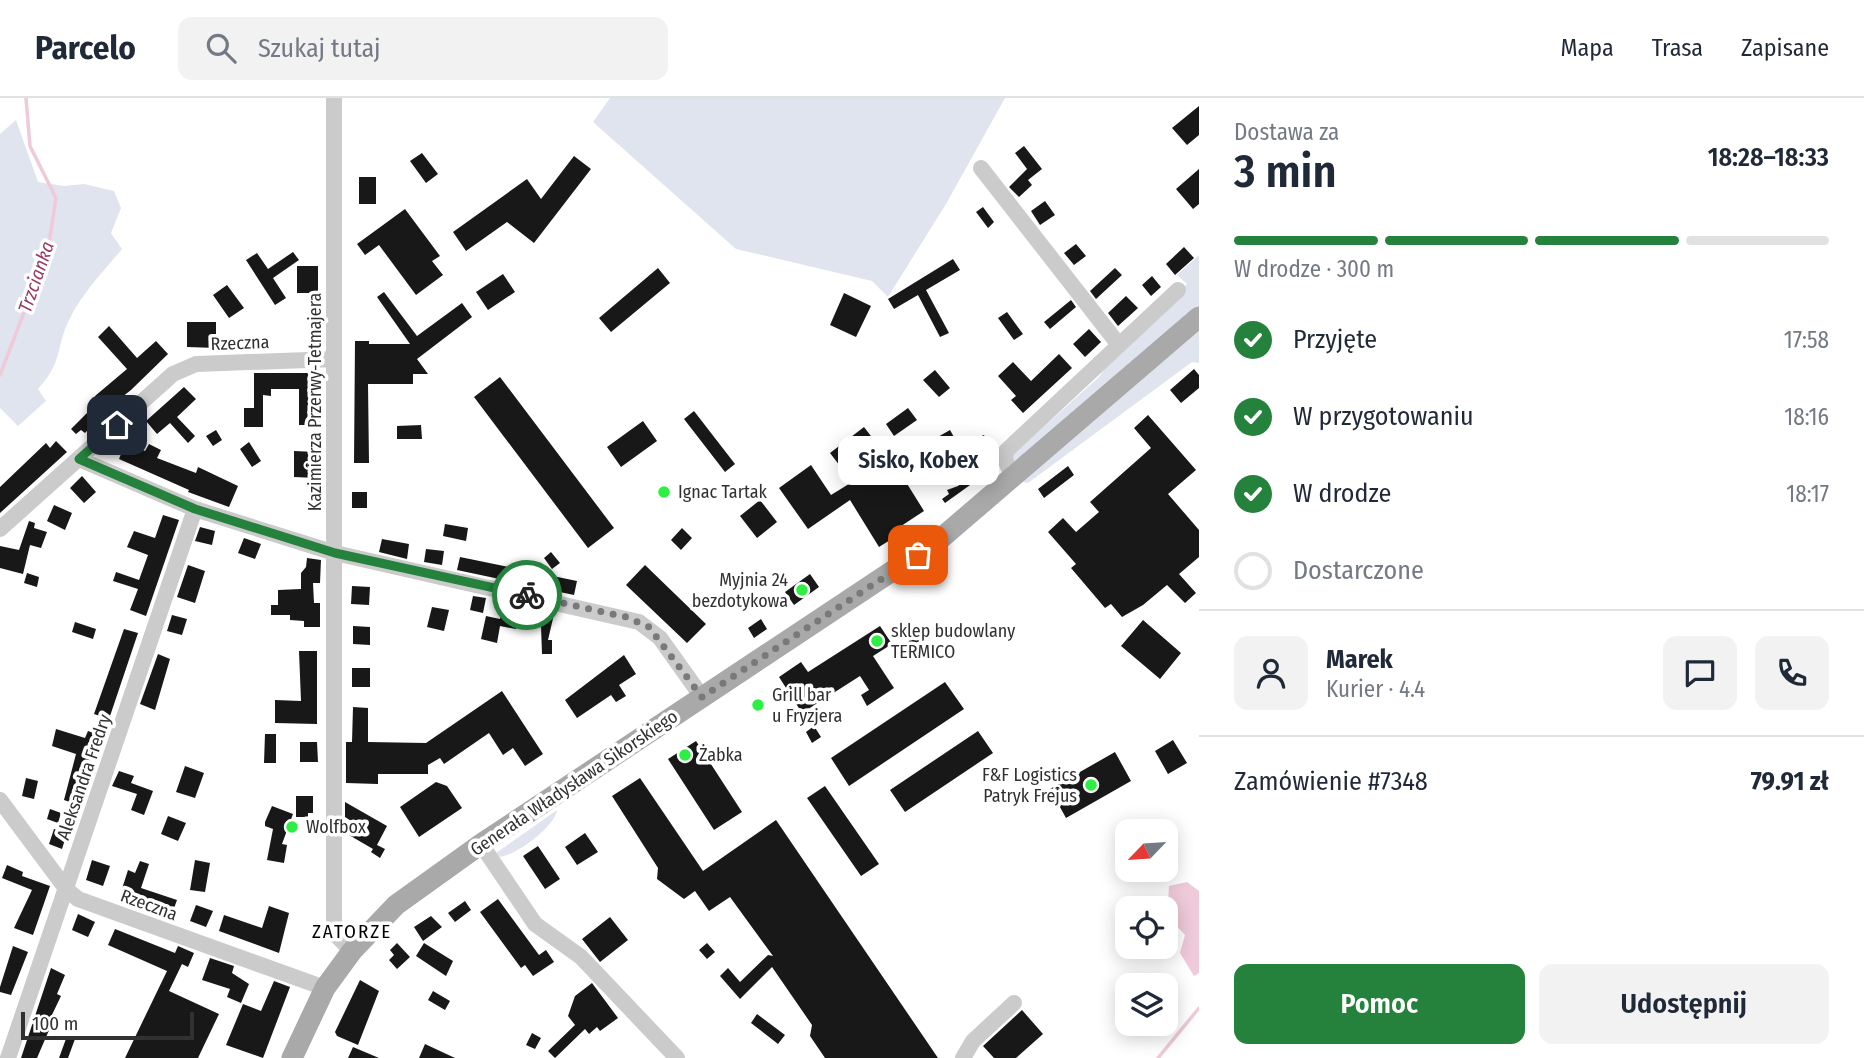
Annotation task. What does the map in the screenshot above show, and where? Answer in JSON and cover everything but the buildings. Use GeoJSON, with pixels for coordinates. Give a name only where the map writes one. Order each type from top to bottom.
{"type":"FeatureCollection","features":[{"type":"Feature","properties":{"kind":"main road","name":"Generała Władysława Sikorskiego"},"geometry":{"type":"LineString","coordinates":[[292,1058],[325,988],[352,951],[396,905],[481,844],[939,541],[1199,317]]}},
{"type":"Feature","properties":{"kind":"street","name":"Kazimierza Przerwy-Tetmajera"},"geometry":{"type":"LineString","coordinates":[[334,98],[334,919],[336,935],[352,951]]}},
{"type":"Feature","properties":{"kind":"street"},"geometry":{"type":"LineString","coordinates":[[981,168],[1119,345]]}},
{"type":"Feature","properties":{"kind":"street"},"geometry":{"type":"LineString","coordinates":[[1013,479],[1005,458],[1006,451],[1178,290]]}},
{"type":"Feature","properties":{"kind":"street","name":"Rzeczna"},"geometry":{"type":"LineString","coordinates":[[0,530],[173,374],[196,364],[334,359]]}},
{"type":"Feature","properties":{"kind":"street"},"geometry":{"type":"LineString","coordinates":[[79,459],[195,509],[335,553],[639,622],[660,638],[702,697]]}},
{"type":"Feature","properties":{"kind":"street","name":"Aleksandra Fredry"},"geometry":{"type":"LineString","coordinates":[[8,1058],[195,509]]}},
{"type":"Feature","properties":{"kind":"street","name":"Rzeczna"},"geometry":{"type":"LineString","coordinates":[[0,800],[67,890],[78,899],[325,988]]}},
{"type":"Feature","properties":{"kind":"street"},"geometry":{"type":"LineString","coordinates":[[481,844],[535,924],[581,957],[677,1058]]}},
{"type":"Feature","properties":{"kind":"street"},"geometry":{"type":"LineString","coordinates":[[963,1058],[973,1041],[1014,1003]]}},
{"type":"Feature","properties":{"kind":"shaded area"},"geometry":{"type":"Polygon","coordinates":[[[610,98],[1005,98],[946,204],[888,297],[872,281],[736,249],[593,122],[610,98]]]}},
{"type":"Feature","properties":{"kind":"shaded area"},"geometry":{"type":"Polygon","coordinates":[[[16,120],[38,182],[64,186],[84,184],[114,191],[121,208],[111,233],[122,249],[86,292],[69,320],[56,362],[38,389],[46,401],[18,426],[0,408],[0,134],[16,120]]]}},
{"type":"Feature","properties":{"kind":"shaded area"},"geometry":{"type":"Polygon","coordinates":[[[1199,255],[1199,310],[1013,466],[1012,455],[1098,378],[1124,345],[1187,284],[1177,275],[1199,255]]]}},
{"type":"Feature","properties":{"kind":"shaded area"},"geometry":{"type":"Polygon","coordinates":[[[1199,323],[1199,363],[1192,362],[1028,483],[1022,482],[1199,323]]]}},
{"type":"Feature","properties":{"kind":"shaded area"},"geometry":{"type":"Polygon","coordinates":[[[557,810],[550,824],[525,846],[500,857],[496,853],[557,810]]]}},
{"type":"Feature","properties":{"kind":"shaded area"},"geometry":{"type":"Polygon","coordinates":[[[1187,882],[1199,891],[1199,973],[1194,976],[1180,953],[1185,935],[1178,928],[1178,896],[1168,896],[1169,886],[1187,882]]]}},
{"type":"Feature","properties":{"kind":"waterway","name":"Trzcianka"},"geometry":{"type":"LineString","coordinates":[[0,375],[48,250],[56,198],[30,146],[26,98]]}},
{"type":"Feature","properties":{"kind":"waterway"},"geometry":{"type":"LineString","coordinates":[[1158,1058],[1199,1008]]}},
{"type":"Feature","properties":{"kind":"way so far"},"geometry":{"type":"LineString","coordinates":[[527,595],[626,617],[649,627],[675,657],[702,697],[918,555]]}},
{"type":"Feature","properties":{"kind":"place","name":"Ignac Tartak"},"geometry":{"type":"Point","coordinates":[664,492]}},
{"type":"Feature","properties":{"kind":"place","name":"Sisko, Kobex"},"geometry":{"type":"Point","coordinates":[918,555]}},
{"type":"Feature","properties":{"kind":"place","name":"Myjnia 24 bezdotykowa"},"geometry":{"type":"Point","coordinates":[802,590]}},
{"type":"Feature","properties":{"kind":"place","name":"sklep budowlany TERMICO"},"geometry":{"type":"Point","coordinates":[877,641]}},
{"type":"Feature","properties":{"kind":"place","name":"Grill bar u Fryzjera"},"geometry":{"type":"Point","coordinates":[758,705]}},
{"type":"Feature","properties":{"kind":"place","name":"Żabka"},"geometry":{"type":"Point","coordinates":[685,755]}},
{"type":"Feature","properties":{"kind":"place","name":"F&F Logistics Patryk Frejus"},"geometry":{"type":"Point","coordinates":[1091,785]}},
{"type":"Feature","properties":{"kind":"place","name":"Wolfbox"},"geometry":{"type":"Point","coordinates":[292,827]}},
{"type":"Feature","properties":{"kind":"district","name":"ZATORZE"},"geometry":{"type":"Point","coordinates":[352,931]}},
{"type":"Feature","properties":{"kind":"route"},"geometry":{"type":"LineString","coordinates":[[117,425],[79,459],[195,509],[335,553],[527,595]]}}]}
